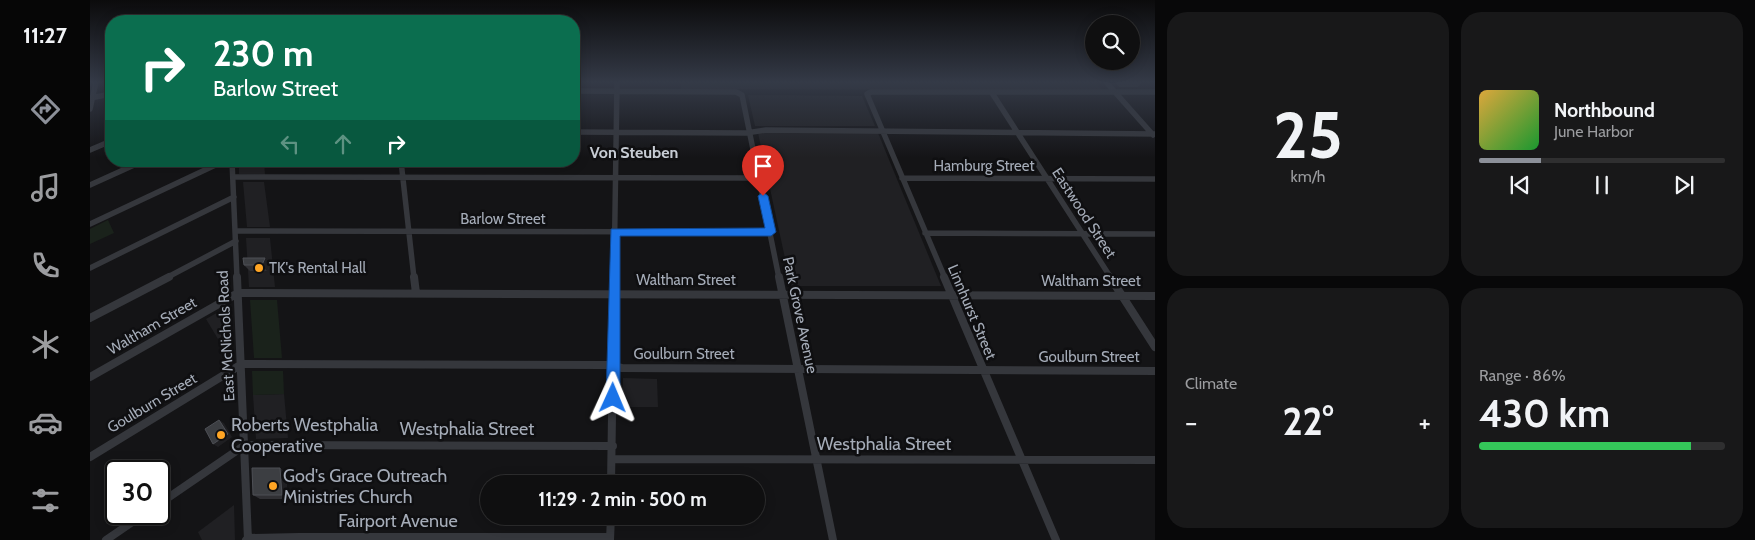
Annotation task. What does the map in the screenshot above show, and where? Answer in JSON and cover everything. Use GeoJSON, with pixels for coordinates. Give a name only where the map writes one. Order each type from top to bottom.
{"type":"FeatureCollection","features":[{"type":"Feature","properties":{"kind":"street"},"geometry":{"type":"LineString","coordinates":[[612,475],[617,107]]}},
{"type":"Feature","properties":{"kind":"street","name":"Park Grove Avenue"},"geometry":{"type":"LineString","coordinates":[[745,107],[833,540]]}},
{"type":"Feature","properties":{"kind":"street","name":"Linnhurst Street"},"geometry":{"type":"LineString","coordinates":[[872,107],[1056,540]]}},
{"type":"Feature","properties":{"kind":"street","name":"Eastwood Street"},"geometry":{"type":"LineString","coordinates":[[1001,107],[1155,347]]}},
{"type":"Feature","properties":{"kind":"street"},"geometry":{"type":"LineString","coordinates":[[1129,107],[1154,135]]}},
{"type":"Feature","properties":{"kind":"street"},"geometry":{"type":"LineString","coordinates":[[580,132],[884,132],[1154,135]]}},
{"type":"Feature","properties":{"kind":"street"},"geometry":{"type":"LineString","coordinates":[[90,150],[105,144]]}},
{"type":"Feature","properties":{"kind":"street"},"geometry":{"type":"LineString","coordinates":[[90,185],[130,167]]}},
{"type":"Feature","properties":{"kind":"street"},"geometry":{"type":"LineString","coordinates":[[90,224],[211,167]]}},
{"type":"Feature","properties":{"kind":"street","name":"East McNichols Road"},"geometry":{"type":"LineString","coordinates":[[232,167],[248,539]]}},
{"type":"Feature","properties":{"kind":"street"},"geometry":{"type":"LineString","coordinates":[[401,167],[416,293]]}},
{"type":"Feature","properties":{"kind":"street"},"geometry":{"type":"LineString","coordinates":[[233,177],[759,178]]}},
{"type":"Feature","properties":{"kind":"street","name":"Hamburg Street"},"geometry":{"type":"LineString","coordinates":[[902,178],[1155,179]]}},
{"type":"Feature","properties":{"kind":"street"},"geometry":{"type":"LineString","coordinates":[[90,268],[234,197]]}},
{"type":"Feature","properties":{"kind":"street","name":"Barlow Street"},"geometry":{"type":"LineString","coordinates":[[235,231],[771,232]]}},
{"type":"Feature","properties":{"kind":"street"},"geometry":{"type":"LineString","coordinates":[[925,233],[1155,234]]}},
{"type":"Feature","properties":{"kind":"street"},"geometry":{"type":"LineString","coordinates":[[90,318],[236,241]]}},
{"type":"Feature","properties":{"kind":"street","name":"Waltham Street"},"geometry":{"type":"LineString","coordinates":[[90,377],[238,293],[1155,296]]}},
{"type":"Feature","properties":{"kind":"street","name":"Goulburn Street"},"geometry":{"type":"LineString","coordinates":[[90,457],[242,364],[1155,371]]}},
{"type":"Feature","properties":{"kind":"street"},"geometry":{"type":"LineString","coordinates":[[170,496],[244,445]]}},
{"type":"Feature","properties":{"kind":"street","name":"Westphalia Street"},"geometry":{"type":"LineString","coordinates":[[244,445],[612,446]]}},
{"type":"Feature","properties":{"kind":"street","name":"Westphalia Street"},"geometry":{"type":"LineString","coordinates":[[612,459],[1155,460]]}},
{"type":"Feature","properties":{"kind":"street"},"geometry":{"type":"LineString","coordinates":[[106,540],[128,525]]}},
{"type":"Feature","properties":{"kind":"street"},"geometry":{"type":"LineString","coordinates":[[610,538],[611,525]]}},
{"type":"Feature","properties":{"kind":"street","name":"Fairport Avenue"},"geometry":{"type":"LineString","coordinates":[[248,539],[610,538]]}},
{"type":"Feature","properties":{"kind":"shaded area"},"geometry":{"type":"Polygon","coordinates":[[[751,107],[867,107],[875,126],[755,126],[751,107]]]}},
{"type":"Feature","properties":{"kind":"shaded area"},"geometry":{"type":"Polygon","coordinates":[[[758,133],[878,133],[941,286],[791,286],[758,133]]]}},
{"type":"Feature","properties":{"kind":"shaded area"},"geometry":{"type":"Polygon","coordinates":[[[239,167],[264,167],[265,175],[239,174],[239,167]]]}},
{"type":"Feature","properties":{"kind":"shaded area"},"geometry":{"type":"Polygon","coordinates":[[[243,182],[264,182],[270,227],[247,227],[243,182]]]}},
{"type":"Feature","properties":{"kind":"shaded area"},"geometry":{"type":"Polygon","coordinates":[[[108,220],[114,233],[90,244],[90,229],[108,220]]]}},
{"type":"Feature","properties":{"kind":"shaded area"},"geometry":{"type":"Polygon","coordinates":[[[246,238],[270,238],[275,287],[249,287],[246,238]]]}},
{"type":"Feature","properties":{"kind":"shaded area"},"geometry":{"type":"Polygon","coordinates":[[[250,300],[277,300],[282,358],[254,358],[250,300]]]}},
{"type":"Feature","properties":{"kind":"shaded area"},"geometry":{"type":"Polygon","coordinates":[[[229,306],[229,332],[218,339],[206,319],[229,306]]]}},
{"type":"Feature","properties":{"kind":"shaded area"},"geometry":{"type":"Polygon","coordinates":[[[252,371],[283,371],[284,394],[253,395],[252,371]]]}},
{"type":"Feature","properties":{"kind":"shaded area"},"geometry":{"type":"Polygon","coordinates":[[[623,378],[657,379],[658,407],[623,407],[623,378]]]}},
{"type":"Feature","properties":{"kind":"shaded area"},"geometry":{"type":"Polygon","coordinates":[[[284,394],[288,438],[256,439],[253,395],[284,394]]]}},
{"type":"Feature","properties":{"kind":"shaded area"},"geometry":{"type":"Polygon","coordinates":[[[234,505],[235,540],[202,540],[198,532],[234,505]]]}},
{"type":"Feature","properties":{"kind":"building"},"geometry":{"type":"Polygon","coordinates":[[[243,258],[265,258],[262,265],[244,265],[243,258]]]}},
{"type":"Feature","properties":{"kind":"building","name":"Roberts Westphalia Cooperative"},"geometry":{"type":"Polygon","coordinates":[[[219,420],[228,434],[213,444],[205,429],[219,420]]]}},
{"type":"Feature","properties":{"kind":"building","name":"God's Grace Outreach Ministries Church"},"geometry":{"type":"Polygon","coordinates":[[[252,468],[280,468],[282,495],[253,495],[252,468]]]}},
{"type":"Feature","properties":{"kind":"place","name":"TK's Rental Hall"},"geometry":{"type":"Point","coordinates":[259,268]}},
{"type":"Feature","properties":{"kind":"place","name":"Roberts Westphalia Cooperative"},"geometry":{"type":"Point","coordinates":[221,435]}},
{"type":"Feature","properties":{"kind":"place","name":"God's Grace Outreach Ministries Church"},"geometry":{"type":"Point","coordinates":[273,486]}},
{"type":"Feature","properties":{"kind":"district","name":"Von Steuben"},"geometry":{"type":"Point","coordinates":[634,152]}},
{"type":"Feature","properties":{"kind":"route"},"geometry":{"type":"LineString","coordinates":[[613,398],[615,232],[771,232],[763,196]]}}]}
